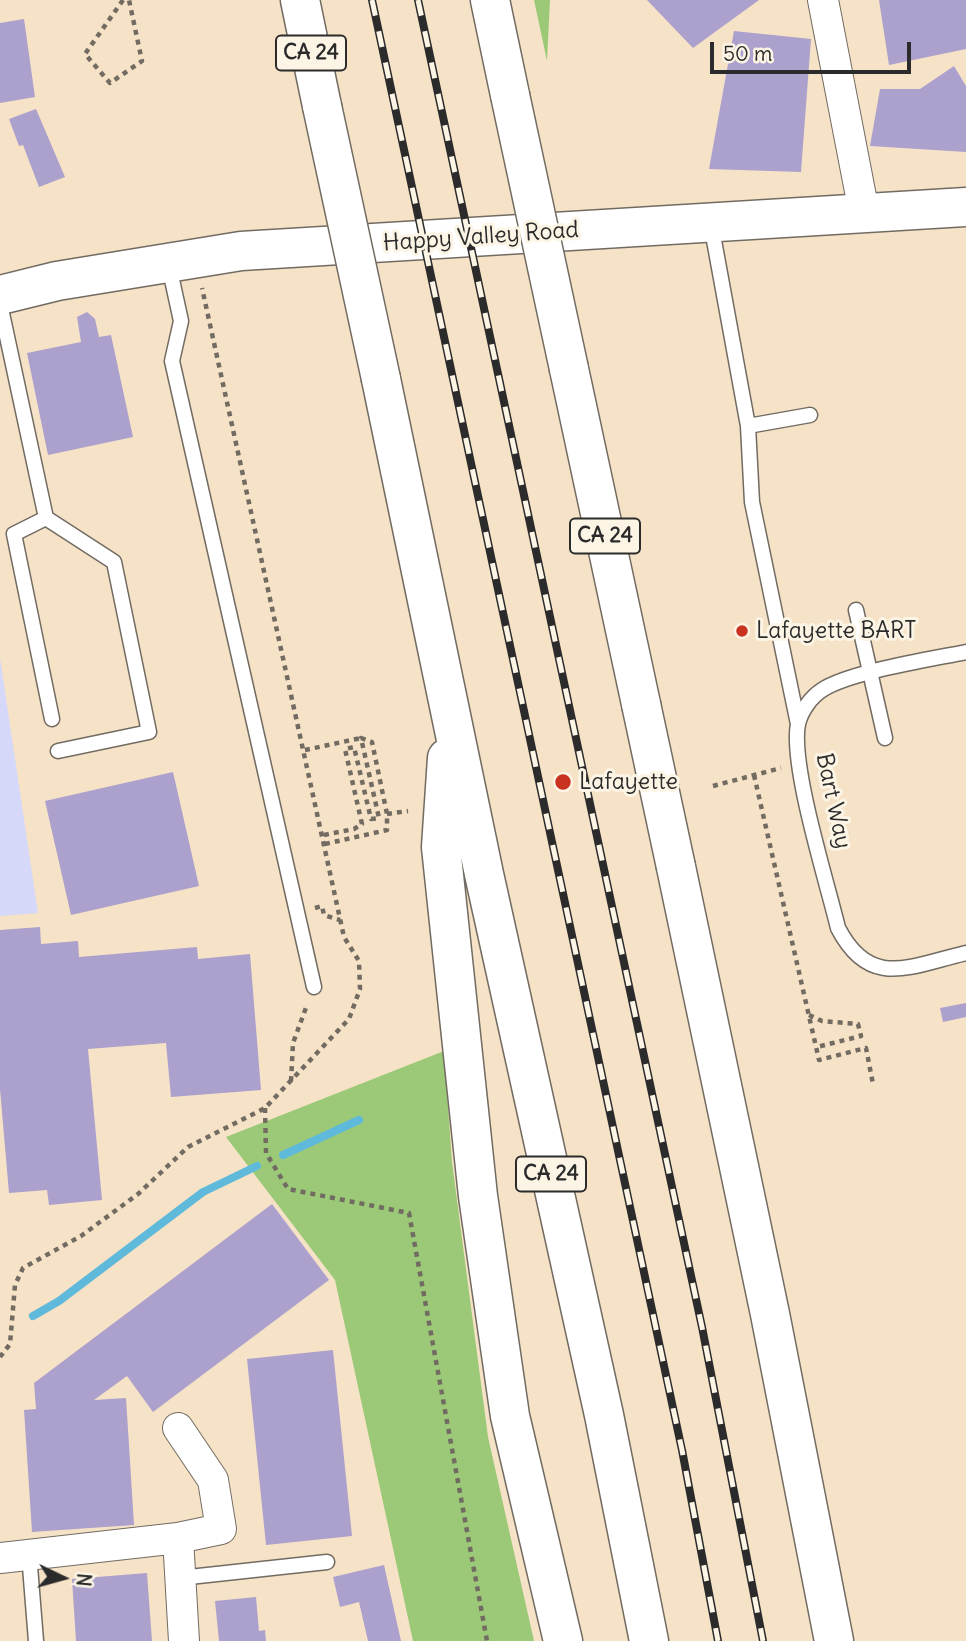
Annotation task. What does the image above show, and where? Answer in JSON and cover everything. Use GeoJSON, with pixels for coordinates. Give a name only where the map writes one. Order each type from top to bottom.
{"type":"FeatureCollection","features":[{"type":"Feature","properties":{"kind":"main road","name":"CA 24"},"geometry":{"type":"LineString","coordinates":[[300,0],[484,874],[604,1415],[649,1641]]}},
{"type":"Feature","properties":{"kind":"main road","name":"CA 24"},"geometry":{"type":"LineString","coordinates":[[490,0],[782,1371],[834,1641]]}},
{"type":"Feature","properties":{"kind":"main road","name":"Happy Valley Road"},"geometry":{"type":"LineString","coordinates":[[0,295],[169,261],[241,251],[966,207]]}},
{"type":"Feature","properties":{"kind":"main road"},"geometry":{"type":"LineString","coordinates":[[450,707],[441,846],[478,1196],[510,1416],[563,1641]]}},
{"type":"Feature","properties":{"kind":"street"},"geometry":{"type":"LineString","coordinates":[[823,0],[864,212]]}},
{"type":"Feature","properties":{"kind":"street"},"geometry":{"type":"LineString","coordinates":[[0,1558],[178,1538],[221,1529],[213,1480],[178,1428]]}},
{"type":"Feature","properties":{"kind":"street"},"geometry":{"type":"LineString","coordinates":[[178,1538],[184,1641]]}},
{"type":"Feature","properties":{"kind":"lane"},"geometry":{"type":"LineString","coordinates":[[711,222],[748,426],[752,502],[775,626],[798,725]]}},
{"type":"Feature","properties":{"kind":"lane"},"geometry":{"type":"LineString","coordinates":[[169,261],[181,321],[172,361],[314,986]]}},
{"type":"Feature","properties":{"kind":"lane"},"geometry":{"type":"LineString","coordinates":[[0,304],[46,518],[114,562],[149,732],[58,751]]}},
{"type":"Feature","properties":{"kind":"lane"},"geometry":{"type":"LineString","coordinates":[[748,426],[810,415]]}},
{"type":"Feature","properties":{"kind":"lane"},"geometry":{"type":"LineString","coordinates":[[46,518],[14,534],[52,719]]}},
{"type":"Feature","properties":{"kind":"lane"},"geometry":{"type":"LineString","coordinates":[[856,610],[885,738]]}},
{"type":"Feature","properties":{"kind":"lane","name":"Bart Way"},"geometry":{"type":"LineString","coordinates":[[966,652],[871,674],[823,689],[810,701],[798,725],[799,763],[838,928],[849,949],[859,959],[891,970],[966,953]]}},
{"type":"Feature","properties":{"kind":"lane"},"geometry":{"type":"LineString","coordinates":[[29,1554],[36,1641]]}},
{"type":"Feature","properties":{"kind":"lane"},"geometry":{"type":"LineString","coordinates":[[180,1578],[327,1562]]}},
{"type":"Feature","properties":{"kind":"path"},"geometry":{"type":"LineString","coordinates":[[123,0],[85,54],[110,83],[142,61],[129,0]]}},
{"type":"Feature","properties":{"kind":"path"},"geometry":{"type":"LineString","coordinates":[[0,1357],[10,1344],[15,1285],[23,1268],[81,1236],[129,1201],[188,1147],[265,1108],[349,1020],[360,989],[359,961],[344,937],[324,835],[202,287],[169,261]]}},
{"type":"Feature","properties":{"kind":"path"},"geometry":{"type":"LineString","coordinates":[[305,750],[361,738],[372,742],[387,814],[387,830],[325,844]]}},
{"type":"Feature","properties":{"kind":"path"},"geometry":{"type":"LineString","coordinates":[[324,835],[354,829],[362,824],[345,749],[354,747],[371,820],[379,818],[361,738]]}},
{"type":"Feature","properties":{"kind":"path"},"geometry":{"type":"LineString","coordinates":[[713,786],[799,763]]}},
{"type":"Feature","properties":{"kind":"path"},"geometry":{"type":"LineString","coordinates":[[754,775],[820,1060],[866,1048],[873,1084]]}},
{"type":"Feature","properties":{"kind":"path"},"geometry":{"type":"LineString","coordinates":[[387,814],[408,811]]}},
{"type":"Feature","properties":{"kind":"path"},"geometry":{"type":"LineString","coordinates":[[291,1082],[293,1043],[314,986]]}},
{"type":"Feature","properties":{"kind":"path"},"geometry":{"type":"LineString","coordinates":[[809,1014],[822,1021],[858,1024],[861,1036],[817,1047]]}},
{"type":"Feature","properties":{"kind":"path"},"geometry":{"type":"LineString","coordinates":[[265,1108],[266,1153],[288,1189],[409,1213],[487,1641]]}},
{"type":"Feature","properties":{"kind":"shaded area"},"geometry":{"type":"Polygon","coordinates":[[[0,658],[38,913],[0,916],[0,658]]]}},
{"type":"Feature","properties":{"kind":"green space"},"geometry":{"type":"Polygon","coordinates":[[[534,0],[550,0],[547,61],[534,0]]]}},
{"type":"Feature","properties":{"kind":"green space"},"geometry":{"type":"Polygon","coordinates":[[[444,1051],[452,1162],[488,1437],[534,1641],[413,1641],[335,1280],[226,1137],[444,1051]]]}},
{"type":"Feature","properties":{"kind":"building"},"geometry":{"type":"Polygon","coordinates":[[[647,0],[759,0],[693,48],[647,0]]]}},
{"type":"Feature","properties":{"kind":"building"},"geometry":{"type":"Polygon","coordinates":[[[879,0],[966,0],[966,49],[889,65],[879,0]]]}},
{"type":"Feature","properties":{"kind":"building"},"geometry":{"type":"Polygon","coordinates":[[[24,19],[35,97],[0,103],[0,23],[24,19]]]}},
{"type":"Feature","properties":{"kind":"building"},"geometry":{"type":"Polygon","coordinates":[[[734,31],[811,39],[801,172],[709,169],[734,31]]]}},
{"type":"Feature","properties":{"kind":"building"},"geometry":{"type":"Polygon","coordinates":[[[954,66],[966,86],[966,152],[870,146],[880,89],[920,89],[954,66]]]}},
{"type":"Feature","properties":{"kind":"building"},"geometry":{"type":"Polygon","coordinates":[[[36,109],[65,177],[39,187],[23,145],[19,146],[9,119],[36,109]]]}},
{"type":"Feature","properties":{"kind":"building"},"geometry":{"type":"Polygon","coordinates":[[[87,312],[95,319],[99,337],[111,335],[133,437],[48,455],[27,353],[81,342],[77,317],[87,312]]]}},
{"type":"Feature","properties":{"kind":"building"},"geometry":{"type":"Polygon","coordinates":[[[173,772],[199,886],[71,915],[45,801],[173,772]]]}},
{"type":"Feature","properties":{"kind":"building"},"geometry":{"type":"Polygon","coordinates":[[[40,927],[41,944],[78,941],[79,957],[197,947],[198,959],[250,954],[261,1090],[171,1097],[166,1043],[88,1049],[102,1200],[49,1205],[47,1190],[9,1193],[0,1089],[0,930],[40,927]]]}},
{"type":"Feature","properties":{"kind":"building"},"geometry":{"type":"Polygon","coordinates":[[[966,1003],[966,1017],[943,1022],[940,1008],[966,1003]]]}},
{"type":"Feature","properties":{"kind":"building"},"geometry":{"type":"Polygon","coordinates":[[[272,1204],[329,1280],[153,1412],[127,1376],[94,1400],[126,1398],[134,1525],[32,1532],[24,1410],[36,1409],[34,1383],[272,1204]]]}},
{"type":"Feature","properties":{"kind":"building"},"geometry":{"type":"Polygon","coordinates":[[[333,1350],[352,1536],[266,1545],[247,1359],[333,1350]]]}},
{"type":"Feature","properties":{"kind":"building"},"geometry":{"type":"Polygon","coordinates":[[[384,1565],[401,1641],[368,1641],[359,1602],[340,1607],[333,1577],[384,1565]]]}},
{"type":"Feature","properties":{"kind":"building"},"geometry":{"type":"Polygon","coordinates":[[[147,1573],[152,1641],[76,1641],[72,1579],[147,1573]]]}},
{"type":"Feature","properties":{"kind":"building"},"geometry":{"type":"Polygon","coordinates":[[[256,1597],[259,1631],[265,1630],[266,1641],[219,1641],[215,1601],[256,1597]]]}},
{"type":"Feature","properties":{"kind":"waterway"},"geometry":{"type":"LineString","coordinates":[[283,1155],[359,1120]]}},
{"type":"Feature","properties":{"kind":"waterway"},"geometry":{"type":"LineString","coordinates":[[33,1316],[59,1301],[203,1192],[257,1166]]}},
{"type":"Feature","properties":{"kind":"railway"},"geometry":{"type":"LineString","coordinates":[[372,0],[682,1450],[718,1641]]}},
{"type":"Feature","properties":{"kind":"railway"},"geometry":{"type":"LineString","coordinates":[[418,0],[702,1327],[763,1641]]}},
{"type":"Feature","properties":{"kind":"place","name":"Lafayette BART"},"geometry":{"type":"Point","coordinates":[742,631]}},
{"type":"Feature","properties":{"kind":"place","name":"Lafayette"},"geometry":{"type":"Point","coordinates":[563,782]}}]}
